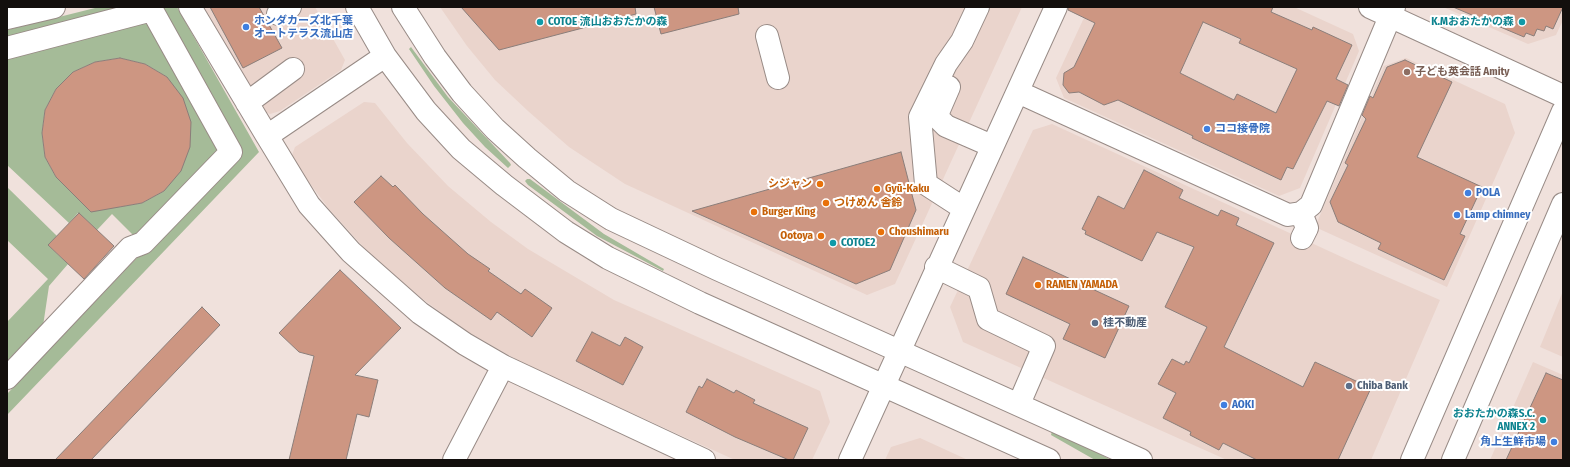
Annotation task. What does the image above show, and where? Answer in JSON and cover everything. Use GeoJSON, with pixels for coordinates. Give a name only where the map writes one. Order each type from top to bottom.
{"type":"FeatureCollection","features":[{"type":"Feature","properties":{"kind":"street"},"geometry":{"type":"LineString","coordinates":[[7,18],[54,7]]}},
{"type":"Feature","properties":{"kind":"street"},"geometry":{"type":"LineString","coordinates":[[190,7],[266,136],[309,205],[351,252],[420,313],[465,344],[503,366],[665,452],[704,460]]}},
{"type":"Feature","properties":{"kind":"street"},"geometry":{"type":"LineString","coordinates":[[357,7],[385,56],[426,111],[461,149],[504,186],[566,232],[608,258],[692,299],[1049,460]]}},
{"type":"Feature","properties":{"kind":"street"},"geometry":{"type":"LineString","coordinates":[[403,7],[435,57],[462,93],[495,129],[567,191],[611,219],[717,269],[1141,460]]}},
{"type":"Feature","properties":{"kind":"street"},"geometry":{"type":"LineString","coordinates":[[963,208],[926,184],[920,117],[946,64],[962,42],[978,7]]}},
{"type":"Feature","properties":{"kind":"street"},"geometry":{"type":"LineString","coordinates":[[850,460],[963,208],[1018,92],[1056,7]]}},
{"type":"Feature","properties":{"kind":"street"},"geometry":{"type":"LineString","coordinates":[[1370,7],[1392,12],[1563,96]]}},
{"type":"Feature","properties":{"kind":"street"},"geometry":{"type":"LineString","coordinates":[[7,48],[152,10],[231,152],[143,243],[130,248],[7,378]]}},
{"type":"Feature","properties":{"kind":"street"},"geometry":{"type":"LineString","coordinates":[[1018,92],[1288,215],[1301,213],[1311,205],[1392,12]]}},
{"type":"Feature","properties":{"kind":"street"},"geometry":{"type":"LineString","coordinates":[[767,36],[778,78]]}},
{"type":"Feature","properties":{"kind":"street"},"geometry":{"type":"LineString","coordinates":[[962,42],[957,69],[939,110],[938,118],[946,126],[992,146]]}},
{"type":"Feature","properties":{"kind":"street"},"geometry":{"type":"LineString","coordinates":[[266,136],[385,56]]}},
{"type":"Feature","properties":{"kind":"street"},"geometry":{"type":"LineString","coordinates":[[247,103],[293,69]]}},
{"type":"Feature","properties":{"kind":"street"},"geometry":{"type":"LineString","coordinates":[[1412,460],[1563,112]]}},
{"type":"Feature","properties":{"kind":"street"},"geometry":{"type":"LineString","coordinates":[[1453,460],[1563,204]]}},
{"type":"Feature","properties":{"kind":"street"},"geometry":{"type":"LineString","coordinates":[[1301,213],[1307,228],[1302,238]]}},
{"type":"Feature","properties":{"kind":"street"},"geometry":{"type":"LineString","coordinates":[[936,268],[979,288],[988,319],[1044,346],[1019,404]]}},
{"type":"Feature","properties":{"kind":"street"},"geometry":{"type":"LineString","coordinates":[[454,460],[503,366]]}},
{"type":"Feature","properties":{"kind":"shaded area"},"geometry":{"type":"Polygon","coordinates":[[[203,7],[315,7],[345,60],[341,70],[280,111],[270,114],[265,112],[203,7]]]}},
{"type":"Feature","properties":{"kind":"shaded area"},"geometry":{"type":"Polygon","coordinates":[[[440,7],[1022,7],[895,284],[867,295],[625,184],[569,147],[495,80],[467,46],[440,7]]]}},
{"type":"Feature","properties":{"kind":"shaded area"},"geometry":{"type":"Polygon","coordinates":[[[1089,7],[1294,7],[1353,34],[1359,51],[1300,188],[1279,196],[1064,98],[1056,78],[1089,7]]]}},
{"type":"Feature","properties":{"kind":"shaded area","name":"K.Mおおたかの森"},"geometry":{"type":"Polygon","coordinates":[[[1443,7],[1563,7],[1563,20],[1556,35],[1528,44],[1443,7]]]}},
{"type":"Feature","properties":{"kind":"shaded area"},"geometry":{"type":"Polygon","coordinates":[[[1406,58],[1505,104],[1515,133],[1447,287],[1315,227],[1384,66],[1406,58]]]}},
{"type":"Feature","properties":{"kind":"shaded area"},"geometry":{"type":"Polygon","coordinates":[[[364,102],[375,103],[407,143],[448,186],[491,222],[528,249],[614,300],[820,391],[830,422],[812,460],[735,460],[528,366],[466,331],[420,297],[368,252],[329,209],[291,158],[295,147],[364,102]]]}},
{"type":"Feature","properties":{"kind":"shaded area"},"geometry":{"type":"Polygon","coordinates":[[[1052,124],[1355,263],[1440,300],[1371,460],[1227,460],[963,342],[950,307],[1033,130],[1052,124]]]}},
{"type":"Feature","properties":{"kind":"shaded area"},"geometry":{"type":"Polygon","coordinates":[[[1563,291],[1563,357],[1540,347],[1563,291]]]}},
{"type":"Feature","properties":{"kind":"shaded area","name":"おおたかの森S.C. ANNEX 2"},"geometry":{"type":"Polygon","coordinates":[[[1533,362],[1563,375],[1563,460],[1490,460],[1533,362]]]}},
{"type":"Feature","properties":{"kind":"shaded area"},"geometry":{"type":"Polygon","coordinates":[[[920,438],[968,460],[885,460],[891,447],[920,438]]]}},
{"type":"Feature","properties":{"kind":"green space"},"geometry":{"type":"Polygon","coordinates":[[[99,7],[142,7],[7,41],[7,30],[99,7]]]}},
{"type":"Feature","properties":{"kind":"green space"},"geometry":{"type":"Polygon","coordinates":[[[155,7],[177,7],[259,152],[7,415],[7,394],[237,153],[155,7]]]}},
{"type":"Feature","properties":{"kind":"green space"},"geometry":{"type":"Polygon","coordinates":[[[138,20],[155,28],[218,139],[216,159],[137,239],[112,214],[97,230],[78,213],[69,223],[7,165],[7,55],[138,20]],[[120,58],[95,62],[73,72],[56,89],[45,110],[42,133],[45,157],[56,177],[73,194],[95,204],[118,207],[142,203],[164,191],[167,77],[145,64],[120,58]]]}},
{"type":"Feature","properties":{"kind":"green space"},"geometry":{"type":"Polygon","coordinates":[[[411,47],[448,97],[510,163],[511,165],[508,168],[485,147],[463,123],[434,86],[409,49],[411,47]]]}},
{"type":"Feature","properties":{"kind":"green space"},"geometry":{"type":"Polygon","coordinates":[[[530,179],[604,234],[664,269],[663,271],[597,236],[528,185],[525,181],[530,179]]]}},
{"type":"Feature","properties":{"kind":"green space"},"geometry":{"type":"Polygon","coordinates":[[[7,187],[57,236],[48,245],[68,264],[49,286],[43,326],[7,363],[7,322],[48,279],[7,240],[7,187]]]}},
{"type":"Feature","properties":{"kind":"green space"},"geometry":{"type":"Polygon","coordinates":[[[1052,431],[1111,460],[1095,460],[1051,435],[1052,431]]]}},
{"type":"Feature","properties":{"kind":"building","name":"ホンダカーズ北千葉 オートテラス流山店"},"geometry":{"type":"Polygon","coordinates":[[[210,7],[259,7],[282,48],[243,68],[210,7]]]}},
{"type":"Feature","properties":{"kind":"building","name":"COTOE 流山おおたかの森"},"geometry":{"type":"Polygon","coordinates":[[[461,7],[635,7],[636,14],[499,50],[461,7]]]}},
{"type":"Feature","properties":{"kind":"building"},"geometry":{"type":"Polygon","coordinates":[[[654,7],[738,7],[739,14],[661,34],[654,7]]]}},
{"type":"Feature","properties":{"kind":"building"},"geometry":{"type":"Polygon","coordinates":[[[1068,7],[1273,7],[1271,12],[1312,30],[1313,27],[1352,45],[1336,79],[1348,85],[1339,106],[1327,101],[1293,169],[1287,167],[1281,180],[1192,138],[1193,136],[1118,100],[1104,105],[1079,92],[1069,93],[1063,85],[1064,73],[1074,67],[1095,23],[1068,10],[1068,7]],[[1203,22],[1180,73],[1234,100],[1237,94],[1276,113],[1297,69],[1239,43],[1241,39],[1203,22]]]}},
{"type":"Feature","properties":{"kind":"building","name":"K.Mおおたかの森"},"geometry":{"type":"Polygon","coordinates":[[[1453,7],[1563,7],[1553,29],[1546,26],[1544,31],[1537,29],[1534,36],[1526,33],[1524,37],[1453,7]]]}},
{"type":"Feature","properties":{"kind":"building"},"geometry":{"type":"Polygon","coordinates":[[[120,58],[145,64],[167,77],[183,98],[191,122],[190,147],[181,171],[164,191],[142,203],[91,212],[56,177],[45,157],[42,133],[45,110],[56,89],[73,72],[95,62],[120,58]]]}},
{"type":"Feature","properties":{"kind":"building"},"geometry":{"type":"Polygon","coordinates":[[[1405,60],[1452,82],[1417,157],[1482,187],[1460,234],[1465,236],[1444,280],[1378,249],[1381,243],[1338,222],[1330,202],[1348,165],[1345,163],[1366,119],[1362,115],[1370,96],[1373,98],[1387,67],[1405,60]]]}},
{"type":"Feature","properties":{"kind":"building","name":"COTOE2"},"geometry":{"type":"Polygon","coordinates":[[[901,152],[916,210],[890,270],[856,284],[692,211],[901,152]]]}},
{"type":"Feature","properties":{"kind":"building"},"geometry":{"type":"Polygon","coordinates":[[[1144,170],[1183,190],[1179,198],[1218,216],[1221,210],[1239,218],[1236,225],[1274,243],[1224,347],[1303,387],[1315,362],[1371,388],[1338,460],[1257,460],[1223,443],[1219,450],[1190,435],[1191,432],[1163,418],[1176,393],[1158,384],[1172,359],[1184,365],[1186,361],[1189,363],[1207,327],[1165,307],[1194,247],[1157,232],[1142,261],[1085,234],[1086,231],[1082,229],[1098,196],[1124,209],[1144,170]]]}},
{"type":"Feature","properties":{"kind":"building"},"geometry":{"type":"Polygon","coordinates":[[[381,176],[393,187],[395,185],[423,214],[468,254],[490,269],[488,271],[521,294],[525,289],[552,308],[532,337],[497,312],[491,320],[445,288],[389,238],[354,202],[381,176]]]}},
{"type":"Feature","properties":{"kind":"building"},"geometry":{"type":"Polygon","coordinates":[[[79,213],[114,246],[84,279],[48,245],[79,213]]]}},
{"type":"Feature","properties":{"kind":"building"},"geometry":{"type":"Polygon","coordinates":[[[1023,257],[1129,306],[1105,358],[1063,339],[1070,324],[1006,294],[1023,257]]]}},
{"type":"Feature","properties":{"kind":"building"},"geometry":{"type":"Polygon","coordinates":[[[340,270],[401,328],[355,375],[378,380],[369,417],[357,414],[346,460],[289,460],[314,356],[299,352],[279,333],[340,270]]]}},
{"type":"Feature","properties":{"kind":"building"},"geometry":{"type":"Polygon","coordinates":[[[202,307],[220,325],[91,460],[55,460],[202,307]]]}},
{"type":"Feature","properties":{"kind":"building"},"geometry":{"type":"Polygon","coordinates":[[[592,332],[620,346],[625,337],[643,347],[623,385],[576,361],[592,332]]]}},
{"type":"Feature","properties":{"kind":"building","name":"おおたかの森S.C. ANNEX 2"},"geometry":{"type":"Polygon","coordinates":[[[1546,373],[1563,380],[1563,460],[1506,460],[1546,373]]]}},
{"type":"Feature","properties":{"kind":"building"},"geometry":{"type":"Polygon","coordinates":[[[707,379],[734,393],[736,390],[755,400],[753,403],[808,428],[793,460],[789,460],[735,437],[686,412],[699,386],[702,388],[707,379]]]}},
{"type":"Feature","properties":{"kind":"place","name":"COTOE 流山おおたかの森"},"geometry":{"type":"Point","coordinates":[540,22]}},
{"type":"Feature","properties":{"kind":"place","name":"K.Mおおたかの森"},"geometry":{"type":"Point","coordinates":[1522,22]}},
{"type":"Feature","properties":{"kind":"place","name":"ホンダカーズ北千葉 オートテラス流山店"},"geometry":{"type":"Point","coordinates":[246,27]}},
{"type":"Feature","properties":{"kind":"place","name":"子ども英会話 Amity"},"geometry":{"type":"Point","coordinates":[1407,72]}},
{"type":"Feature","properties":{"kind":"place","name":"ココ接骨院"},"geometry":{"type":"Point","coordinates":[1207,129]}},
{"type":"Feature","properties":{"kind":"place","name":"シジャン"},"geometry":{"type":"Point","coordinates":[820,184]}},
{"type":"Feature","properties":{"kind":"place","name":"Gyū-Kaku"},"geometry":{"type":"Point","coordinates":[877,189]}},
{"type":"Feature","properties":{"kind":"place","name":"POLA"},"geometry":{"type":"Point","coordinates":[1468,193]}},
{"type":"Feature","properties":{"kind":"place","name":"つけめん 舎鈴"},"geometry":{"type":"Point","coordinates":[826,203]}},
{"type":"Feature","properties":{"kind":"place","name":"Burger King"},"geometry":{"type":"Point","coordinates":[754,212]}},
{"type":"Feature","properties":{"kind":"place","name":"Lamp chimney"},"geometry":{"type":"Point","coordinates":[1457,215]}},
{"type":"Feature","properties":{"kind":"place","name":"Choushimaru"},"geometry":{"type":"Point","coordinates":[881,232]}},
{"type":"Feature","properties":{"kind":"place","name":"Ootoya"},"geometry":{"type":"Point","coordinates":[821,236]}},
{"type":"Feature","properties":{"kind":"place","name":"COTOE2"},"geometry":{"type":"Point","coordinates":[833,243]}},
{"type":"Feature","properties":{"kind":"place","name":"RAMEN YAMADA"},"geometry":{"type":"Point","coordinates":[1038,285]}},
{"type":"Feature","properties":{"kind":"place","name":"桂不動産"},"geometry":{"type":"Point","coordinates":[1095,323]}},
{"type":"Feature","properties":{"kind":"place","name":"Chiba Bank"},"geometry":{"type":"Point","coordinates":[1349,386]}},
{"type":"Feature","properties":{"kind":"place","name":"AOKI"},"geometry":{"type":"Point","coordinates":[1224,405]}},
{"type":"Feature","properties":{"kind":"place","name":"おおたかの森S.C. ANNEX 2"},"geometry":{"type":"Point","coordinates":[1543,420]}},
{"type":"Feature","properties":{"kind":"place","name":"角上生鮮市場"},"geometry":{"type":"Point","coordinates":[1554,442]}}]}
